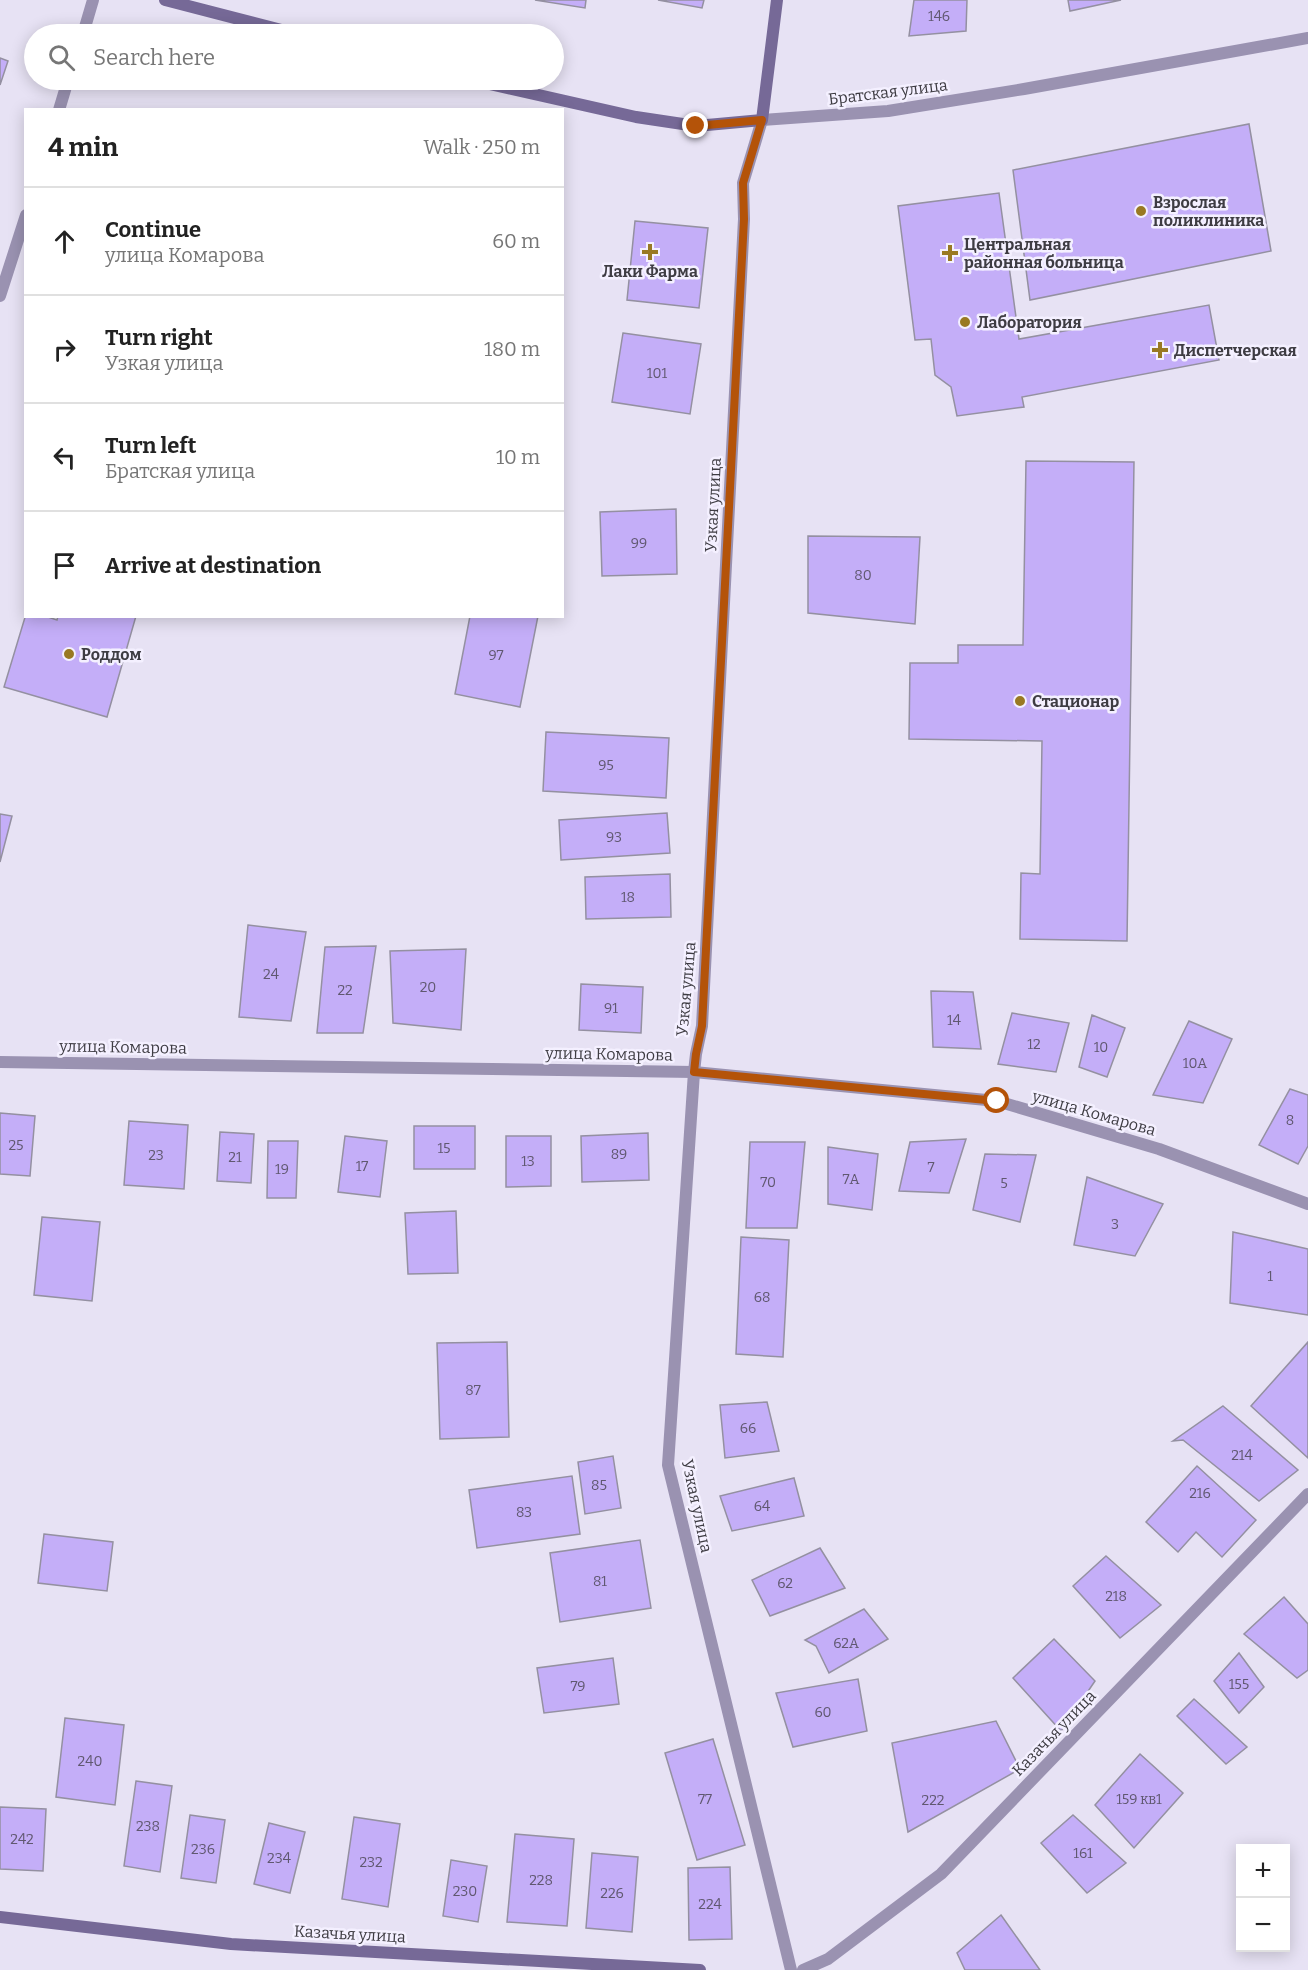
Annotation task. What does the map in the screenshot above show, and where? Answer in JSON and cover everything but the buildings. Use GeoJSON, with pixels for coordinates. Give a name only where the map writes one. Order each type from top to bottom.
{"type":"FeatureCollection","features":[{"type":"Feature","properties":{"kind":"main road"},"geometry":{"type":"LineString","coordinates":[[165,0],[258,24]]}},
{"type":"Feature","properties":{"kind":"main road","name":"Узкая улица"},"geometry":{"type":"LineString","coordinates":[[762,120],[777,0]]}},
{"type":"Feature","properties":{"kind":"main road","name":"Братская улица"},"geometry":{"type":"LineString","coordinates":[[516,90],[636,117],[696,126],[762,120]]}},
{"type":"Feature","properties":{"kind":"main road","name":"Казачья улица"},"geometry":{"type":"LineString","coordinates":[[0,1917],[231,1944],[700,1970]]}},
{"type":"Feature","properties":{"kind":"street"},"geometry":{"type":"LineString","coordinates":[[86,24],[93,0]]}},
{"type":"Feature","properties":{"kind":"street","name":"Братская улица"},"geometry":{"type":"LineString","coordinates":[[762,120],[888,111],[1308,38]]}},
{"type":"Feature","properties":{"kind":"street"},"geometry":{"type":"LineString","coordinates":[[60,108],[65,90]]}},
{"type":"Feature","properties":{"kind":"street","name":"Узкая улица"},"geometry":{"type":"LineString","coordinates":[[762,120],[743,183],[744,219],[702,1026],[694,1072],[668,1465],[791,1970]]}},
{"type":"Feature","properties":{"kind":"street"},"geometry":{"type":"LineString","coordinates":[[0,296],[24,221]]}},
{"type":"Feature","properties":{"kind":"street","name":"улица Комарова"},"geometry":{"type":"LineString","coordinates":[[0,1062],[694,1072],[997,1101],[1159,1149],[1308,1204]]}},
{"type":"Feature","properties":{"kind":"street","name":"Казачья улица"},"geometry":{"type":"LineString","coordinates":[[803,1970],[828,1959],[941,1874],[1308,1494]]}},
{"type":"Feature","properties":{"kind":"place","name":"Взрослая поликлиника"},"geometry":{"type":"Point","coordinates":[1141,211]}},
{"type":"Feature","properties":{"kind":"place","name":"Лаки Фарма"},"geometry":{"type":"Point","coordinates":[650,252]}},
{"type":"Feature","properties":{"kind":"place","name":"Центральная районная больница"},"geometry":{"type":"Point","coordinates":[950,253]}},
{"type":"Feature","properties":{"kind":"place","name":"Лаборатория"},"geometry":{"type":"Point","coordinates":[965,322]}},
{"type":"Feature","properties":{"kind":"place","name":"Диспетчерская"},"geometry":{"type":"Point","coordinates":[1160,350]}},
{"type":"Feature","properties":{"kind":"place","name":"Роддом"},"geometry":{"type":"Point","coordinates":[69,654]}},
{"type":"Feature","properties":{"kind":"place","name":"Стационар"},"geometry":{"type":"Point","coordinates":[1020,701]}},
{"type":"Feature","properties":{"kind":"route"},"geometry":{"type":"LineString","coordinates":[[696,126],[762,120],[743,183],[744,219],[702,1026],[694,1072],[997,1101]]}}]}
